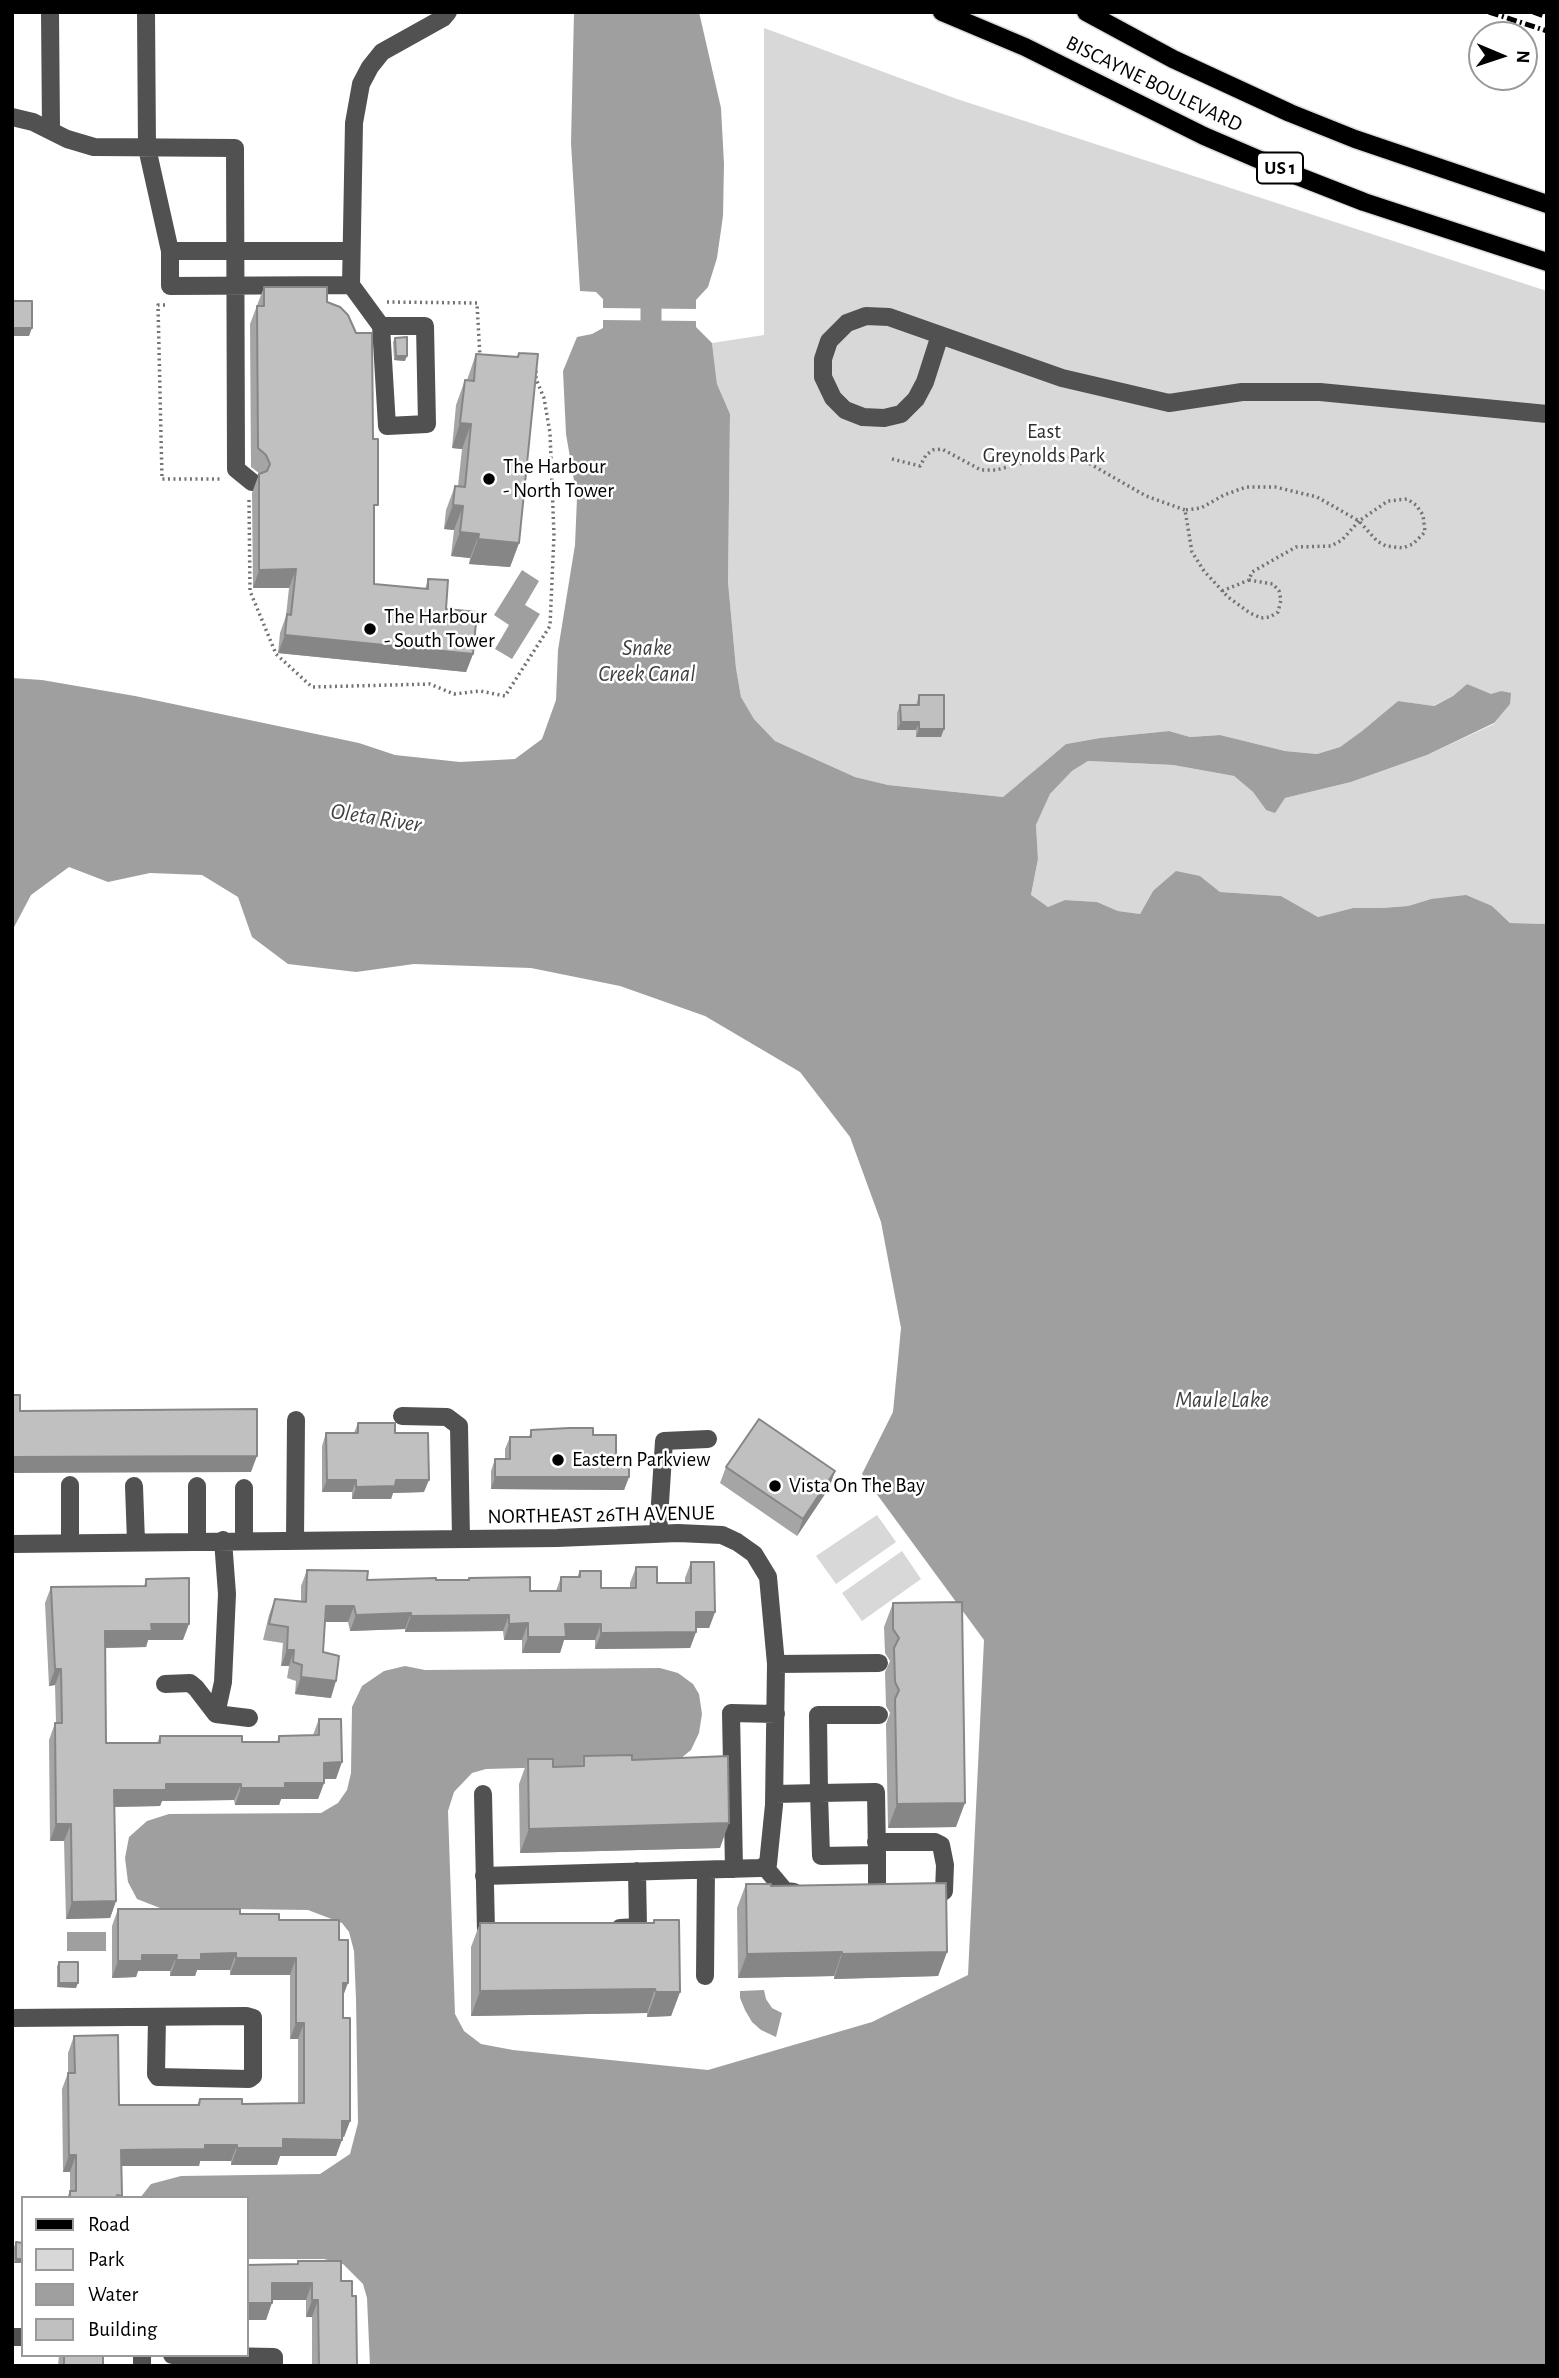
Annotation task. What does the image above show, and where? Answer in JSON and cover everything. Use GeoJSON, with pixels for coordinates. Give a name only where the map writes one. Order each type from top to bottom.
{"type":"FeatureCollection","features":[{"type":"Feature","properties":{"kind":"main road","name":"BISCAYNE BOULEVARD"},"geometry":{"type":"LineString","coordinates":[[942,12],[1025,47],[1204,136],[1295,175],[1364,202],[1547,262]]}},
{"type":"Feature","properties":{"kind":"main road","name":"BISCAYNE BOULEVARD"},"geometry":{"type":"LineString","coordinates":[[1086,12],[1173,59],[1290,113],[1355,139],[1547,204]]}},
{"type":"Feature","properties":{"kind":"street"},"geometry":{"type":"LineString","coordinates":[[50,12],[51,129]]}},
{"type":"Feature","properties":{"kind":"street"},"geometry":{"type":"LineString","coordinates":[[146,12],[147,148],[170,251],[170,286],[351,285]]}},
{"type":"Feature","properties":{"kind":"street"},"geometry":{"type":"LineString","coordinates":[[381,326],[425,326],[427,424],[387,426],[381,326],[351,285],[354,123],[361,84],[382,52],[443,18],[448,12]]}},
{"type":"Feature","properties":{"kind":"street"},"geometry":{"type":"LineString","coordinates":[[12,117],[51,129],[79,143],[94,147],[235,148],[236,469],[246,488]]}},
{"type":"Feature","properties":{"kind":"street"},"geometry":{"type":"LineString","coordinates":[[170,251],[350,251]]}},
{"type":"Feature","properties":{"kind":"street"},"geometry":{"type":"LineString","coordinates":[[940,335],[925,382],[916,399],[901,414],[884,418],[863,417],[845,410],[833,398],[823,377],[823,359],[829,341],[847,323],[866,316],[889,317],[1062,377],[1169,403],[1242,392],[1320,392],[1545,412]]}},
{"type":"Feature","properties":{"kind":"street"},"geometry":{"type":"LineString","coordinates":[[402,1416],[447,1417],[459,1426],[461,1539]]}},
{"type":"Feature","properties":{"kind":"street"},"geometry":{"type":"LineString","coordinates":[[295,1540],[296,1420]]}},
{"type":"Feature","properties":{"kind":"street"},"geometry":{"type":"LineString","coordinates":[[658,1534],[664,1441],[708,1439]]}},
{"type":"Feature","properties":{"kind":"street"},"geometry":{"type":"LineString","coordinates":[[70,1485],[70,1543]]}},
{"type":"Feature","properties":{"kind":"street"},"geometry":{"type":"LineString","coordinates":[[134,1486],[136,1542]]}},
{"type":"Feature","properties":{"kind":"street"},"geometry":{"type":"LineString","coordinates":[[197,1486],[197,1541]]}},
{"type":"Feature","properties":{"kind":"street"},"geometry":{"type":"LineString","coordinates":[[244,1488],[244,1540]]}},
{"type":"Feature","properties":{"kind":"street","name":"NORTHEAST 26TH AVENUE"},"geometry":{"type":"LineString","coordinates":[[12,1544],[722,1535],[754,1554],[768,1577],[776,1664],[775,1794],[768,1864],[764,1866]]}},
{"type":"Feature","properties":{"kind":"street"},"geometry":{"type":"LineString","coordinates":[[216,1714],[223,1682],[227,1594],[223,1541]]}},
{"type":"Feature","properties":{"kind":"street"},"geometry":{"type":"LineString","coordinates":[[776,1664],[880,1663]]}},
{"type":"Feature","properties":{"kind":"street"},"geometry":{"type":"LineString","coordinates":[[165,1684],[190,1683],[216,1714],[249,1718]]}},
{"type":"Feature","properties":{"kind":"street"},"geometry":{"type":"LineString","coordinates":[[734,1869],[731,1713],[776,1714]]}},
{"type":"Feature","properties":{"kind":"street"},"geometry":{"type":"LineString","coordinates":[[775,1794],[819,1793],[876,1792],[876,1848],[871,1896],[936,1896],[944,1891],[945,1865],[941,1845],[935,1842],[876,1848],[821,1856],[819,1793],[818,1715],[879,1714]]}},
{"type":"Feature","properties":{"kind":"street"},"geometry":{"type":"LineString","coordinates":[[482,1794],[486,1931],[514,1930]]}},
{"type":"Feature","properties":{"kind":"street"},"geometry":{"type":"LineString","coordinates":[[484,1875],[706,1870],[764,1866],[785,1891],[802,1893]]}},
{"type":"Feature","properties":{"kind":"street"},"geometry":{"type":"LineString","coordinates":[[705,1976],[706,1870]]}},
{"type":"Feature","properties":{"kind":"street"},"geometry":{"type":"LineString","coordinates":[[596,1928],[638,1927],[637,1871]]}},
{"type":"Feature","properties":{"kind":"street"},"geometry":{"type":"LineString","coordinates":[[12,2018],[246,2016],[253,2018],[253,2076],[249,2079],[158,2077],[157,2017]]}},
{"type":"Feature","properties":{"kind":"street"},"geometry":{"type":"LineString","coordinates":[[202,2357],[274,2362]]}},
{"type":"Feature","properties":{"kind":"path"},"geometry":{"type":"LineString","coordinates":[[382,299],[398,303],[477,303],[479,358],[491,358]]}},
{"type":"Feature","properties":{"kind":"path"},"geometry":{"type":"LineString","coordinates":[[171,305],[158,305],[162,480],[224,480]]}},
{"type":"Feature","properties":{"kind":"path"},"geometry":{"type":"LineString","coordinates":[[246,488],[249,501],[250,591],[276,654],[312,687],[430,684],[454,694],[480,691],[505,696],[550,626],[554,536],[551,445],[544,398],[536,379],[536,357]]}},
{"type":"Feature","properties":{"kind":"path"},"geometry":{"type":"LineString","coordinates":[[892,459],[920,466],[926,455],[933,450],[942,449],[981,470],[996,470],[1062,456],[1085,461],[1146,496],[1185,510],[1201,508],[1246,487],[1275,487],[1317,496],[1359,521],[1377,541],[1395,548],[1413,544],[1425,533],[1423,515],[1416,505],[1407,499],[1388,501],[1359,521],[1342,540],[1331,546],[1296,547],[1256,568],[1249,580]]}},
{"type":"Feature","properties":{"kind":"path"},"geometry":{"type":"LineString","coordinates":[[1185,510],[1192,552],[1222,591],[1244,609],[1261,618],[1278,612],[1281,600],[1273,584],[1249,580],[1222,591]]}},
{"type":"Feature","properties":{"kind":"green space","name":"East Greynolds Park"},"geometry":{"type":"Polygon","coordinates":[[[764,28],[957,99],[1547,291],[1547,924],[1510,923],[1492,906],[1431,899],[1408,906],[1353,908],[1318,917],[1281,896],[1220,892],[1200,876],[1153,891],[1140,914],[1118,911],[1097,902],[1065,900],[1048,907],[1031,896],[1038,859],[1036,825],[1050,794],[1072,771],[1088,761],[1173,765],[1234,776],[1253,792],[1266,810],[1285,798],[1351,782],[1427,755],[1494,724],[1501,691],[1491,695],[1467,684],[1453,696],[1433,706],[1398,701],[1340,747],[1317,754],[1285,751],[1220,735],[1190,737],[1169,731],[1066,744],[1003,797],[888,785],[855,777],[775,741],[754,719],[741,697],[736,668],[728,582],[730,414],[717,384],[712,343],[764,335],[764,28]]]}},
{"type":"Feature","properties":{"kind":"green space"},"geometry":{"type":"Polygon","coordinates":[[[877,1515],[896,1542],[836,1584],[816,1556],[877,1515]]]}},
{"type":"Feature","properties":{"kind":"green space"},"geometry":{"type":"Polygon","coordinates":[[[902,1551],[921,1579],[862,1621],[842,1593],[902,1551]]]}},
{"type":"Feature","properties":{"kind":"water"},"geometry":{"type":"Polygon","coordinates":[[[574,12],[699,12],[721,108],[724,164],[723,216],[717,258],[708,287],[696,300],[696,309],[603,308],[603,299],[596,292],[580,291],[571,143],[574,12]]]}},
{"type":"Feature","properties":{"kind":"water","name":"Maule Lake"},"geometry":{"type":"Polygon","coordinates":[[[603,320],[696,321],[696,327],[712,343],[717,384],[730,414],[728,582],[741,697],[754,719],[775,741],[855,777],[888,785],[1003,797],[1066,744],[1169,731],[1190,737],[1220,735],[1285,751],[1317,754],[1340,747],[1398,701],[1434,706],[1453,696],[1467,684],[1491,694],[1501,691],[1511,693],[1510,704],[1494,723],[1427,755],[1351,782],[1285,798],[1275,813],[1266,810],[1253,792],[1234,776],[1173,765],[1088,761],[1072,771],[1050,794],[1036,825],[1038,859],[1031,895],[1048,907],[1065,900],[1097,902],[1118,911],[1140,914],[1153,891],[1176,871],[1200,876],[1220,892],[1281,896],[1318,917],[1353,908],[1408,906],[1431,899],[1466,895],[1492,906],[1510,923],[1547,924],[1547,2366],[370,2366],[367,2298],[363,2284],[343,2264],[324,2259],[248,2259],[248,2196],[142,2196],[151,2184],[181,2176],[320,2174],[350,2154],[358,2123],[354,1951],[349,1932],[342,1923],[308,1910],[160,1908],[137,1899],[128,1882],[125,1858],[129,1837],[147,1821],[169,1814],[321,1813],[338,1803],[347,1790],[351,1773],[352,1707],[362,1686],[384,1671],[405,1666],[425,1670],[660,1668],[678,1673],[693,1684],[699,1694],[702,1714],[699,1733],[691,1750],[680,1759],[665,1764],[486,1769],[472,1773],[454,1792],[448,1811],[455,2014],[464,2031],[481,2044],[513,2050],[708,2070],[872,2022],[968,1975],[984,1640],[862,1474],[893,1412],[901,1328],[881,1222],[850,1137],[800,1072],[705,1016],[620,986],[531,968],[414,964],[356,972],[288,964],[252,937],[238,897],[202,875],[150,873],[108,882],[69,867],[31,895],[12,931],[12,678],[42,680],[135,696],[359,743],[395,755],[460,762],[515,759],[542,739],[556,700],[558,650],[575,545],[577,498],[566,434],[563,371],[577,337],[603,328],[603,320]]]}},
{"type":"Feature","properties":{"kind":"water"},"geometry":{"type":"Polygon","coordinates":[[[522,570],[539,581],[525,605],[540,614],[512,659],[495,649],[509,625],[494,615],[522,570]]]}},
{"type":"Feature","properties":{"kind":"water"},"geometry":{"type":"Polygon","coordinates":[[[67,1932],[106,1932],[106,1951],[67,1951],[67,1932]]]}},
{"type":"Feature","properties":{"kind":"water"},"geometry":{"type":"Polygon","coordinates":[[[764,1990],[772,2008],[782,2013],[776,2037],[752,2022],[740,1998],[740,1991],[764,1990]]]}},
{"type":"Feature","properties":{"kind":"building"},"geometry":{"type":"Polygon","coordinates":[[[264,287],[327,287],[327,302],[340,307],[348,315],[356,333],[372,333],[373,439],[378,439],[378,505],[374,505],[374,584],[428,589],[428,579],[448,580],[446,609],[477,612],[473,654],[285,635],[287,614],[291,615],[296,569],[259,570],[259,474],[267,471],[270,464],[266,455],[258,448],[257,306],[264,306],[264,287]]]}},
{"type":"Feature","properties":{"kind":"building"},"geometry":{"type":"Polygon","coordinates":[[[12,301],[32,301],[32,328],[12,328],[12,301]]]}},
{"type":"Feature","properties":{"kind":"building"},"geometry":{"type":"Polygon","coordinates":[[[407,337],[407,356],[396,356],[395,338],[407,337]]]}},
{"type":"Feature","properties":{"kind":"building","name":"The Harbour - North Tower"},"geometry":{"type":"Polygon","coordinates":[[[519,353],[538,354],[519,543],[478,539],[479,534],[460,532],[463,506],[453,505],[455,486],[465,487],[471,424],[460,423],[465,380],[474,381],[476,354],[518,357],[519,353]]]}},
{"type":"Feature","properties":{"kind":"building"},"geometry":{"type":"Polygon","coordinates":[[[919,695],[944,695],[944,729],[919,729],[919,722],[901,722],[900,705],[919,705],[919,695]]]}},
{"type":"Feature","properties":{"kind":"building"},"geometry":{"type":"Polygon","coordinates":[[[12,1395],[20,1395],[20,1411],[257,1409],[257,1456],[12,1457],[12,1395]]]}},
{"type":"Feature","properties":{"kind":"building","name":"Vista On The Bay"},"geometry":{"type":"Polygon","coordinates":[[[759,1419],[835,1471],[803,1519],[726,1467],[759,1419]]]}},
{"type":"Feature","properties":{"kind":"building"},"geometry":{"type":"Polygon","coordinates":[[[358,1423],[395,1423],[395,1433],[428,1433],[429,1480],[396,1480],[395,1486],[356,1487],[356,1480],[327,1480],[326,1433],[358,1433],[358,1423]]]}},
{"type":"Feature","properties":{"kind":"building","name":"Eastern Parkview"},"geometry":{"type":"Polygon","coordinates":[[[593,1428],[593,1435],[616,1435],[616,1458],[629,1458],[629,1477],[495,1477],[495,1459],[510,1459],[510,1437],[531,1437],[531,1430],[593,1428]]]}},
{"type":"Feature","properties":{"kind":"building"},"geometry":{"type":"Polygon","coordinates":[[[691,1562],[714,1562],[715,1612],[696,1612],[696,1632],[601,1633],[601,1624],[565,1624],[566,1637],[528,1637],[528,1623],[509,1624],[509,1615],[356,1615],[354,1606],[326,1606],[323,1652],[339,1656],[336,1681],[301,1677],[302,1665],[293,1662],[294,1650],[287,1650],[288,1627],[269,1624],[275,1599],[306,1602],[307,1570],[368,1571],[367,1580],[530,1577],[530,1591],[561,1591],[561,1577],[580,1577],[580,1571],[601,1571],[601,1588],[636,1588],[636,1567],[657,1567],[657,1583],[691,1583],[691,1562]]]}},
{"type":"Feature","properties":{"kind":"building"},"geometry":{"type":"Polygon","coordinates":[[[189,1578],[189,1624],[151,1624],[152,1631],[105,1631],[106,1743],[160,1743],[160,1736],[242,1736],[242,1742],[279,1742],[279,1736],[319,1735],[319,1719],[341,1719],[342,1762],[324,1763],[324,1783],[285,1783],[285,1788],[241,1788],[241,1784],[166,1784],[166,1790],[114,1790],[116,1901],[72,1902],[71,1824],[56,1824],[55,1723],[62,1723],[61,1669],[55,1669],[51,1587],[146,1586],[146,1579],[189,1578]]]}},
{"type":"Feature","properties":{"kind":"building"},"geometry":{"type":"Polygon","coordinates":[[[962,1602],[965,1803],[897,1804],[895,1699],[899,1690],[895,1682],[894,1648],[899,1638],[893,1629],[893,1603],[962,1602]]]}},
{"type":"Feature","properties":{"kind":"building"},"geometry":{"type":"Polygon","coordinates":[[[632,1755],[632,1760],[728,1756],[729,1823],[529,1829],[528,1759],[553,1759],[553,1767],[584,1766],[584,1756],[632,1755]]]}},
{"type":"Feature","properties":{"kind":"building"},"geometry":{"type":"Polygon","coordinates":[[[946,1883],[947,1952],[747,1954],[746,1884],[771,1886],[946,1883]]]}},
{"type":"Feature","properties":{"kind":"building"},"geometry":{"type":"Polygon","coordinates":[[[118,1909],[240,1909],[240,1914],[279,1914],[279,1920],[339,1920],[339,1940],[348,1940],[348,1983],[343,1983],[343,2018],[350,2018],[350,2121],[342,2121],[342,2140],[283,2139],[283,2148],[205,2145],[205,2149],[121,2150],[122,2196],[70,2196],[70,2191],[76,2191],[76,2155],[69,2155],[68,2073],[75,2073],[74,2036],[118,2035],[119,2105],[199,2105],[200,2099],[242,2099],[242,2104],[304,2103],[304,2023],[296,2023],[296,1958],[236,1958],[236,1953],[201,1954],[201,1960],[176,1960],[177,1955],[142,1955],[142,1961],[118,1961],[118,1909]]]}},
{"type":"Feature","properties":{"kind":"building"},"geometry":{"type":"Polygon","coordinates":[[[654,1920],[679,1920],[680,1992],[656,1992],[655,1989],[480,1991],[480,1923],[654,1923],[654,1920]]]}},
{"type":"Feature","properties":{"kind":"building"},"geometry":{"type":"Polygon","coordinates":[[[59,1962],[78,1962],[78,1983],[59,1983],[59,1962]]]}},
{"type":"Feature","properties":{"kind":"building"},"geometry":{"type":"Polygon","coordinates":[[[16,2242],[21,2243],[21,2259],[16,2259],[16,2242]]]}},
{"type":"Feature","properties":{"kind":"building"},"geometry":{"type":"Polygon","coordinates":[[[298,2261],[341,2261],[341,2281],[352,2281],[352,2296],[356,2296],[357,2366],[319,2366],[318,2300],[312,2300],[312,2283],[272,2283],[272,2303],[248,2303],[248,2265],[298,2264],[298,2261]]]}},
{"type":"Feature","properties":{"kind":"building"},"geometry":{"type":"Polygon","coordinates":[[[64,2357],[103,2357],[103,2366],[64,2366],[64,2357]]]}},
{"type":"Feature","properties":{"kind":"waterway","name":"Snake Creek Canal"},"geometry":{"type":"LineString","coordinates":[[651,280],[651,349]]}},
{"type":"Feature","properties":{"kind":"railway"},"geometry":{"type":"LineString","coordinates":[[1489,12],[1547,31]]}},
{"type":"Feature","properties":{"kind":"railway"},"geometry":{"type":"LineString","coordinates":[[1533,12],[1547,17]]}},
{"type":"Feature","properties":{"kind":"place","name":"The Harbour - North Tower"},"geometry":{"type":"Point","coordinates":[489,479]}},
{"type":"Feature","properties":{"kind":"place","name":"The Harbour - South Tower"},"geometry":{"type":"Point","coordinates":[370,629]}},
{"type":"Feature","properties":{"kind":"place","name":"Eastern Parkview"},"geometry":{"type":"Point","coordinates":[558,1460]}},
{"type":"Feature","properties":{"kind":"place","name":"Vista On The Bay"},"geometry":{"type":"Point","coordinates":[775,1486]}},
{"type":"Feature","properties":{"kind":"water label","name":"Oleta River"},"geometry":{"type":"Point","coordinates":[376,818]}}]}
